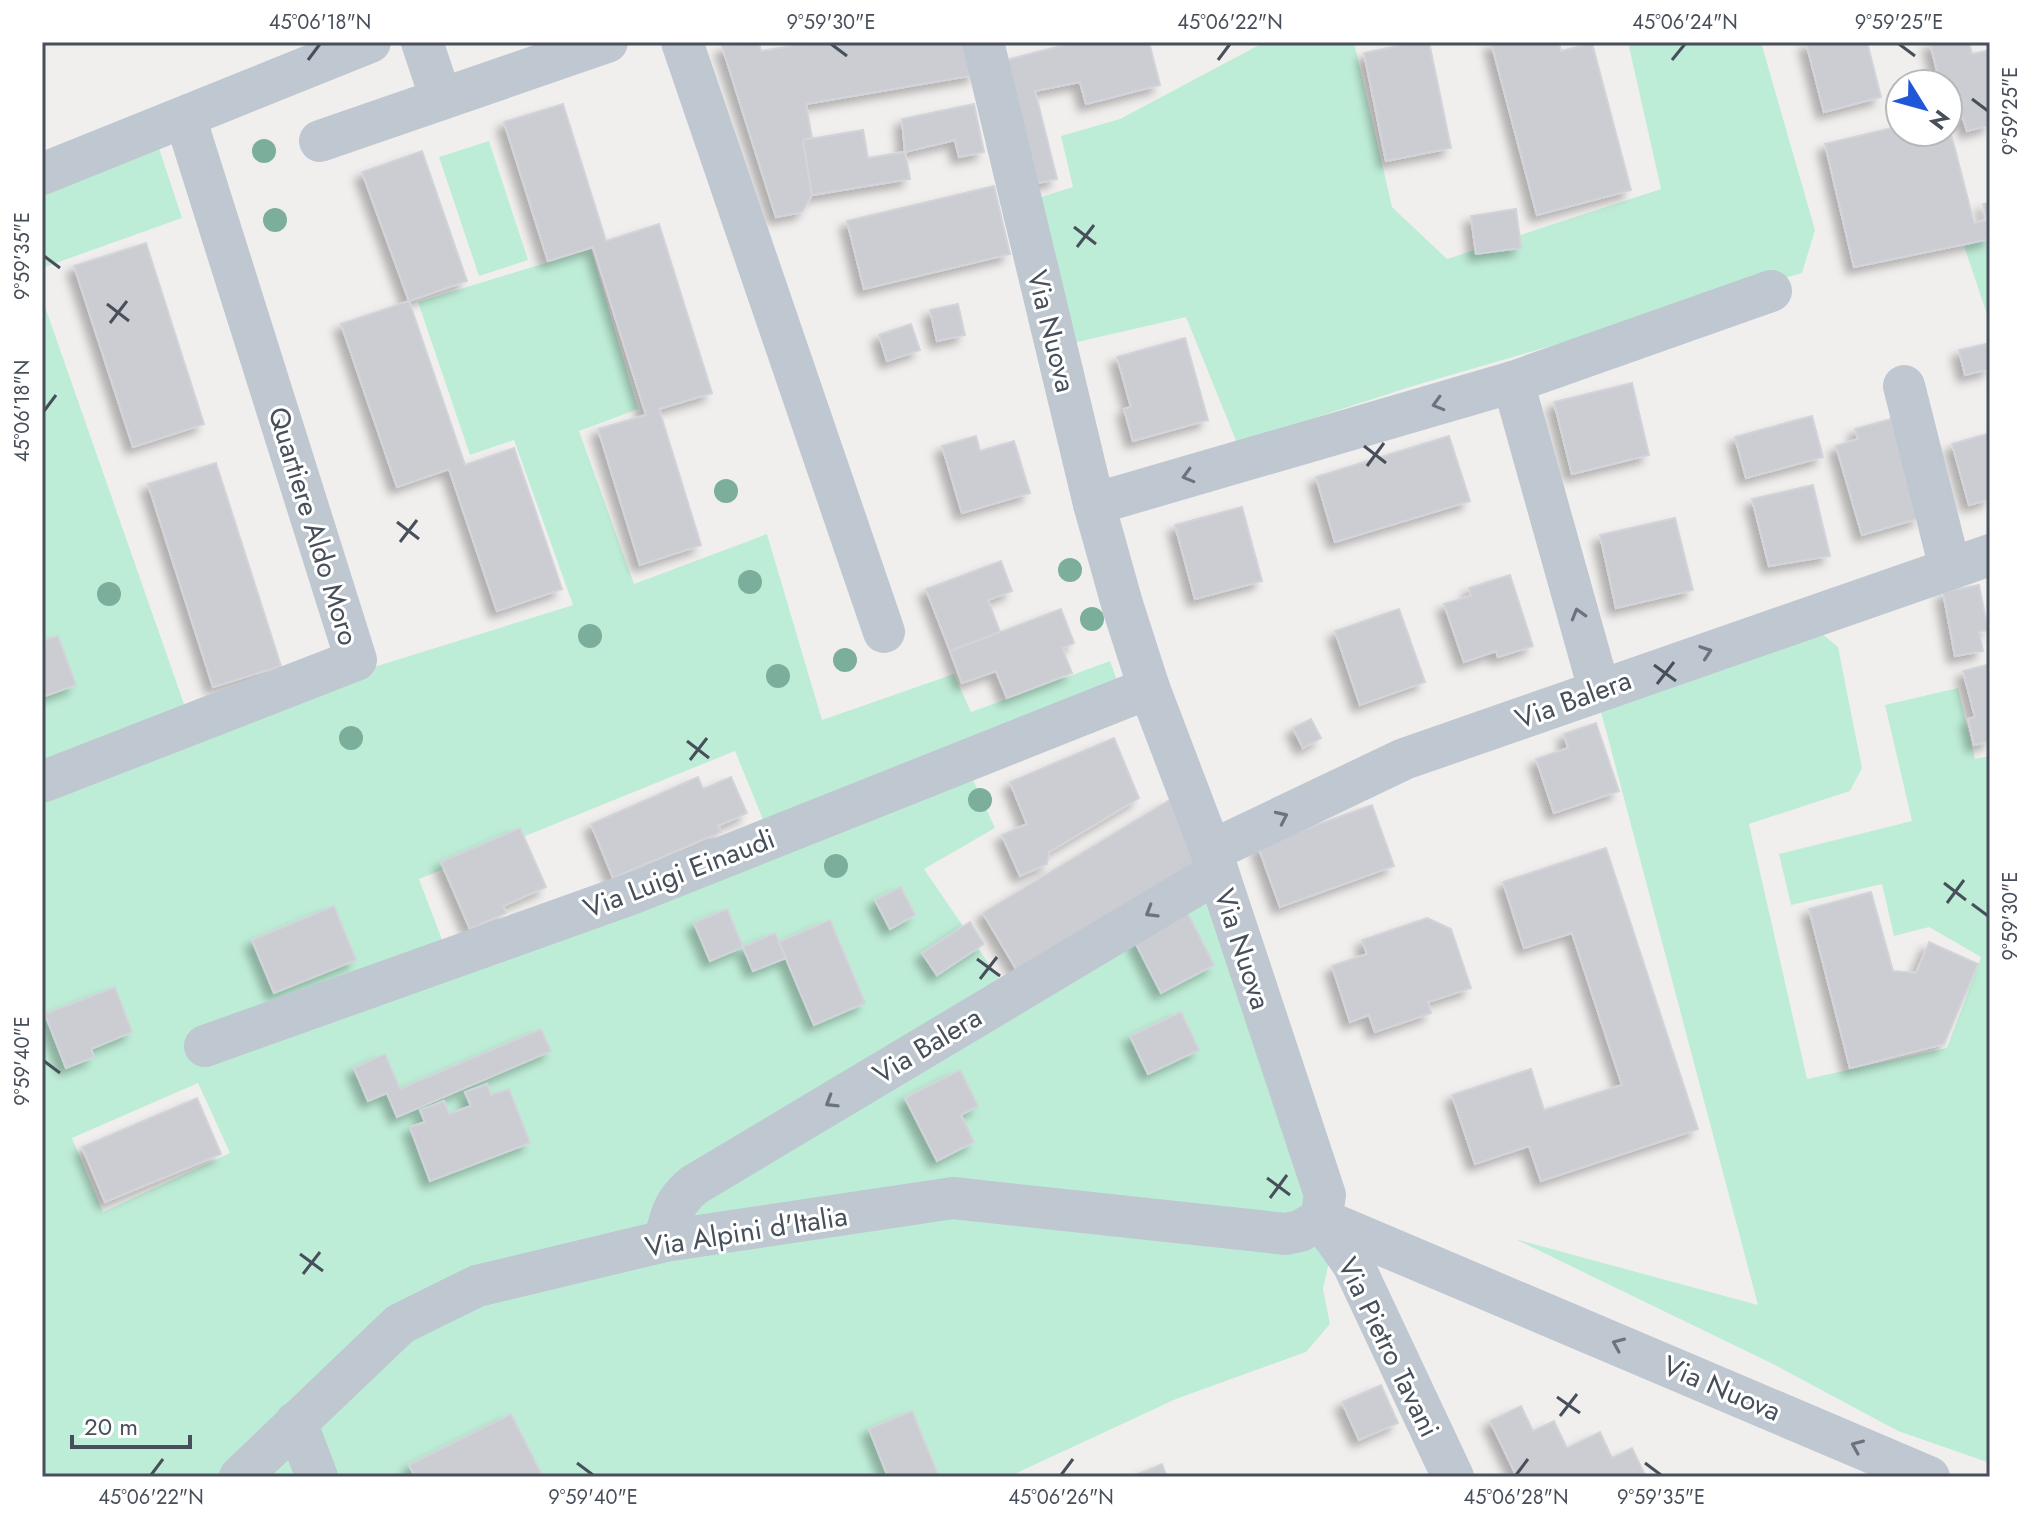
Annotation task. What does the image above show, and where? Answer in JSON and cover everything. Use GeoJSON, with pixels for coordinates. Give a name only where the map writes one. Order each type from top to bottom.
{"type":"FeatureCollection","features":[{"type":"Feature","properties":{"kind":"street"},"geometry":{"type":"LineString","coordinates":[[42,174],[185,117],[305,54],[370,42]]}},
{"type":"Feature","properties":{"kind":"street"},"geometry":{"type":"LineString","coordinates":[[422,42],[441,99]]}},
{"type":"Feature","properties":{"kind":"street"},"geometry":{"type":"LineString","coordinates":[[320,141],[607,42]]}},
{"type":"Feature","properties":{"kind":"street"},"geometry":{"type":"LineString","coordinates":[[682,42],[884,632]]}},
{"type":"Feature","properties":{"kind":"street","name":"Via Nuova"},"geometry":{"type":"LineString","coordinates":[[983,42],[1094,504],[1149,688],[1214,862],[1325,1195],[1321,1219],[1929,1477]]}},
{"type":"Feature","properties":{"kind":"street","name":"Quartiere Aldo Moro"},"geometry":{"type":"LineString","coordinates":[[42,782],[356,660],[185,117]]}},
{"type":"Feature","properties":{"kind":"street"},"geometry":{"type":"LineString","coordinates":[[1094,504],[1513,382],[1771,291]]}},
{"type":"Feature","properties":{"kind":"street"},"geometry":{"type":"LineString","coordinates":[[1513,382],[1599,689]]}},
{"type":"Feature","properties":{"kind":"street"},"geometry":{"type":"LineString","coordinates":[[1904,386],[1950,568]]}},
{"type":"Feature","properties":{"kind":"street","name":"Via Balera"},"geometry":{"type":"LineString","coordinates":[[665,1241],[670,1212],[680,1196],[694,1185],[1214,862],[1404,759],[1990,555]]}},
{"type":"Feature","properties":{"kind":"street","name":"Via Luigi Einaudi"},"geometry":{"type":"LineString","coordinates":[[205,1046],[631,894],[1149,688]]}},
{"type":"Feature","properties":{"kind":"street","name":"Via Alpini d'Italia"},"geometry":{"type":"LineString","coordinates":[[240,1477],[400,1324],[477,1286],[665,1241],[953,1198],[1286,1234],[1300,1231],[1321,1219]]}},
{"type":"Feature","properties":{"kind":"street","name":"Via Pietro Tavani"},"geometry":{"type":"LineString","coordinates":[[1321,1219],[1353,1264],[1453,1477]]}},
{"type":"Feature","properties":{"kind":"street"},"geometry":{"type":"LineString","coordinates":[[296,1422],[317,1477]]}},
{"type":"Feature","properties":{"kind":"green space"},"geometry":{"type":"Polygon","coordinates":[[[1258,42],[1354,42],[1392,207],[1447,259],[1661,189],[1628,42],[1761,42],[1815,230],[1802,273],[1413,386],[1237,443],[1186,317],[1073,343],[1038,198],[1073,187],[1061,136],[1120,119],[1259,45],[1258,42]]]}},
{"type":"Feature","properties":{"kind":"green space"},"geometry":{"type":"Polygon","coordinates":[[[489,141],[528,260],[479,276],[439,157],[489,141]]]}},
{"type":"Feature","properties":{"kind":"green space"},"geometry":{"type":"Polygon","coordinates":[[[157,142],[182,218],[42,268],[42,186],[157,142]]]}},
{"type":"Feature","properties":{"kind":"green space"},"geometry":{"type":"Polygon","coordinates":[[[1990,239],[1990,323],[1964,246],[1990,239]]]}},
{"type":"Feature","properties":{"kind":"green space"},"geometry":{"type":"Polygon","coordinates":[[[591,249],[638,409],[579,431],[634,584],[767,534],[822,720],[954,674],[971,712],[1110,661],[1122,694],[963,758],[995,828],[924,869],[1008,992],[1210,872],[1336,1231],[1323,1289],[1330,1324],[1306,1352],[1176,1399],[1008,1477],[42,1477],[42,298],[191,724],[573,605],[514,440],[470,455],[418,302],[591,249]],[[735,751],[419,879],[449,958],[771,839],[735,751]],[[198,1083],[72,1138],[103,1212],[230,1153],[198,1083]]]}},
{"type":"Feature","properties":{"kind":"green space"},"geometry":{"type":"Polygon","coordinates":[[[1821,633],[1838,647],[1862,768],[1850,791],[1749,824],[1807,1079],[1947,1048],[1981,957],[1929,927],[1894,936],[1882,884],[1791,905],[1779,854],[1912,821],[1885,705],[1958,688],[1975,759],[1990,756],[1990,1463],[1898,1431],[1773,1364],[1515,1239],[1758,1305],[1599,704],[1821,633]]]}},
{"type":"Feature","properties":{"kind":"building"},"geometry":{"type":"Polygon","coordinates":[[[759,42],[761,51],[815,42],[972,42],[975,75],[806,104],[812,138],[803,140],[812,195],[802,212],[776,217],[722,46],[759,42]]]}},
{"type":"Feature","properties":{"kind":"building"},"geometry":{"type":"Polygon","coordinates":[[[1076,42],[1149,42],[1160,85],[1086,104],[1080,82],[1035,91],[1057,179],[1024,186],[995,63],[1076,42]]]}},
{"type":"Feature","properties":{"kind":"building"},"geometry":{"type":"Polygon","coordinates":[[[1429,42],[1451,148],[1386,161],[1364,53],[1429,42]]]}},
{"type":"Feature","properties":{"kind":"building"},"geometry":{"type":"Polygon","coordinates":[[[1491,42],[1559,42],[1561,51],[1592,43],[1631,190],[1537,215],[1491,42]]]}},
{"type":"Feature","properties":{"kind":"building"},"geometry":{"type":"Polygon","coordinates":[[[1806,42],[1867,42],[1881,97],[1824,112],[1806,42]]]}},
{"type":"Feature","properties":{"kind":"building"},"geometry":{"type":"Polygon","coordinates":[[[1930,42],[1969,42],[1972,54],[1990,50],[1990,125],[1967,131],[1964,121],[1964,68],[1936,68],[1930,42]]]}},
{"type":"Feature","properties":{"kind":"building"},"geometry":{"type":"Polygon","coordinates":[[[563,104],[606,241],[659,224],[712,393],[659,409],[701,545],[640,565],[598,429],[646,415],[593,247],[548,261],[504,122],[563,104]]]}},
{"type":"Feature","properties":{"kind":"building"},"geometry":{"type":"Polygon","coordinates":[[[974,104],[984,152],[959,157],[955,140],[905,152],[902,119],[974,104]]]}},
{"type":"Feature","properties":{"kind":"building"},"geometry":{"type":"Polygon","coordinates":[[[863,130],[868,158],[905,152],[910,179],[812,195],[803,140],[863,130]]]}},
{"type":"Feature","properties":{"kind":"building"},"geometry":{"type":"Polygon","coordinates":[[[1884,130],[1884,148],[1955,148],[1974,223],[1987,220],[1983,204],[1990,203],[1990,239],[1854,267],[1825,144],[1884,130]]]}},
{"type":"Feature","properties":{"kind":"building"},"geometry":{"type":"Polygon","coordinates":[[[422,151],[467,281],[409,301],[362,172],[422,151]]]}},
{"type":"Feature","properties":{"kind":"building"},"geometry":{"type":"Polygon","coordinates":[[[994,186],[1010,254],[864,289],[847,221],[994,186]]]}},
{"type":"Feature","properties":{"kind":"building"},"geometry":{"type":"Polygon","coordinates":[[[1516,209],[1521,248],[1476,254],[1471,216],[1516,209]]]}},
{"type":"Feature","properties":{"kind":"building"},"geometry":{"type":"Polygon","coordinates":[[[146,243],[204,424],[133,447],[74,266],[146,243]]]}},
{"type":"Feature","properties":{"kind":"building"},"geometry":{"type":"Polygon","coordinates":[[[409,301],[465,465],[514,448],[562,589],[497,611],[449,469],[397,487],[341,324],[409,301]]]}},
{"type":"Feature","properties":{"kind":"building"},"geometry":{"type":"Polygon","coordinates":[[[958,304],[965,335],[937,341],[930,310],[958,304]]]}},
{"type":"Feature","properties":{"kind":"building"},"geometry":{"type":"Polygon","coordinates":[[[911,324],[920,350],[887,361],[879,335],[911,324]]]}},
{"type":"Feature","properties":{"kind":"building"},"geometry":{"type":"Polygon","coordinates":[[[1185,338],[1208,420],[1133,441],[1124,409],[1131,407],[1117,357],[1185,338]]]}},
{"type":"Feature","properties":{"kind":"building"},"geometry":{"type":"Polygon","coordinates":[[[1990,343],[1990,369],[1965,375],[1959,350],[1990,343]]]}},
{"type":"Feature","properties":{"kind":"building"},"geometry":{"type":"Polygon","coordinates":[[[1632,383],[1649,455],[1572,474],[1554,402],[1632,383]]]}},
{"type":"Feature","properties":{"kind":"building"},"geometry":{"type":"Polygon","coordinates":[[[1812,416],[1823,457],[1746,478],[1735,437],[1812,416]]]}},
{"type":"Feature","properties":{"kind":"building"},"geometry":{"type":"Polygon","coordinates":[[[1891,419],[1920,518],[1862,535],[1836,446],[1858,439],[1855,429],[1891,419]]]}},
{"type":"Feature","properties":{"kind":"building"},"geometry":{"type":"Polygon","coordinates":[[[1990,433],[1990,499],[1969,505],[1952,444],[1990,433]]]}},
{"type":"Feature","properties":{"kind":"building"},"geometry":{"type":"Polygon","coordinates":[[[976,436],[980,451],[1014,441],[1030,493],[962,513],[942,446],[976,436]]]}},
{"type":"Feature","properties":{"kind":"building"},"geometry":{"type":"Polygon","coordinates":[[[1449,436],[1470,501],[1335,542],[1316,477],[1449,436]]]}},
{"type":"Feature","properties":{"kind":"building"},"geometry":{"type":"Polygon","coordinates":[[[216,463],[281,666],[213,687],[148,484],[216,463]]]}},
{"type":"Feature","properties":{"kind":"building"},"geometry":{"type":"Polygon","coordinates":[[[1813,485],[1830,556],[1769,566],[1752,499],[1813,485]]]}},
{"type":"Feature","properties":{"kind":"building"},"geometry":{"type":"Polygon","coordinates":[[[1242,507],[1262,581],[1195,599],[1175,525],[1242,507]]]}},
{"type":"Feature","properties":{"kind":"building"},"geometry":{"type":"Polygon","coordinates":[[[1675,518],[1693,590],[1616,608],[1600,535],[1675,518]]]}},
{"type":"Feature","properties":{"kind":"building"},"geometry":{"type":"Polygon","coordinates":[[[1001,561],[1012,591],[988,600],[1000,632],[950,651],[926,589],[1001,561]]]}},
{"type":"Feature","properties":{"kind":"building"},"geometry":{"type":"Polygon","coordinates":[[[1510,575],[1533,646],[1498,657],[1496,651],[1464,662],[1444,604],[1471,596],[1469,588],[1510,575]]]}},
{"type":"Feature","properties":{"kind":"building"},"geometry":{"type":"Polygon","coordinates":[[[1979,585],[1988,630],[1979,632],[1983,651],[1955,656],[1943,592],[1979,585]]]}},
{"type":"Feature","properties":{"kind":"building"},"geometry":{"type":"Polygon","coordinates":[[[1061,609],[1074,643],[1062,648],[1072,673],[1007,698],[996,671],[962,683],[950,651],[1061,609]]]}},
{"type":"Feature","properties":{"kind":"building"},"geometry":{"type":"Polygon","coordinates":[[[1399,609],[1425,682],[1360,705],[1335,631],[1399,609]]]}},
{"type":"Feature","properties":{"kind":"building"},"geometry":{"type":"Polygon","coordinates":[[[58,636],[76,685],[42,697],[42,641],[58,636]]]}},
{"type":"Feature","properties":{"kind":"building"},"geometry":{"type":"Polygon","coordinates":[[[1990,664],[1990,741],[1974,745],[1968,719],[1975,717],[1963,671],[1990,664]]]}},
{"type":"Feature","properties":{"kind":"building"},"geometry":{"type":"Polygon","coordinates":[[[1311,719],[1321,738],[1303,748],[1293,728],[1311,719]]]}},
{"type":"Feature","properties":{"kind":"building"},"geometry":{"type":"Polygon","coordinates":[[[1596,723],[1619,791],[1554,813],[1536,759],[1568,748],[1564,734],[1596,723]]]}},
{"type":"Feature","properties":{"kind":"building"},"geometry":{"type":"Polygon","coordinates":[[[1114,738],[1139,798],[1049,852],[1047,864],[1020,876],[1002,835],[1027,824],[1010,782],[1114,738]]]}},
{"type":"Feature","properties":{"kind":"building"},"geometry":{"type":"Polygon","coordinates":[[[698,777],[703,789],[731,777],[747,813],[718,826],[721,832],[613,878],[591,824],[698,777]]]}},
{"type":"Feature","properties":{"kind":"building"},"geometry":{"type":"Polygon","coordinates":[[[1171,799],[1207,858],[1018,972],[983,913],[1171,799]]]}},
{"type":"Feature","properties":{"kind":"building"},"geometry":{"type":"Polygon","coordinates":[[[1372,805],[1394,866],[1280,907],[1258,846],[1372,805]]]}},
{"type":"Feature","properties":{"kind":"building"},"geometry":{"type":"Polygon","coordinates":[[[520,828],[546,887],[503,906],[506,913],[470,929],[441,862],[520,828]]]}},
{"type":"Feature","properties":{"kind":"building"},"geometry":{"type":"Polygon","coordinates":[[[1606,848],[1698,1129],[1541,1181],[1529,1146],[1475,1164],[1452,1095],[1531,1069],[1544,1110],[1622,1085],[1572,933],[1524,948],[1503,882],[1606,848]]]}},
{"type":"Feature","properties":{"kind":"building"},"geometry":{"type":"Polygon","coordinates":[[[901,887],[915,915],[890,929],[875,900],[901,887]]]}},
{"type":"Feature","properties":{"kind":"building"},"geometry":{"type":"Polygon","coordinates":[[[1871,892],[1893,971],[1916,973],[1929,942],[1978,964],[1944,1044],[1850,1068],[1809,909],[1871,892]]]}},
{"type":"Feature","properties":{"kind":"building"},"geometry":{"type":"Polygon","coordinates":[[[334,906],[356,960],[274,993],[252,940],[334,906]]]}},
{"type":"Feature","properties":{"kind":"building"},"geometry":{"type":"Polygon","coordinates":[[[727,909],[743,947],[710,961],[694,923],[727,909]]]}},
{"type":"Feature","properties":{"kind":"building"},"geometry":{"type":"Polygon","coordinates":[[[1187,912],[1214,965],[1161,993],[1134,940],[1187,912]]]}},
{"type":"Feature","properties":{"kind":"building"},"geometry":{"type":"Polygon","coordinates":[[[1427,918],[1451,929],[1471,988],[1428,1002],[1431,1013],[1375,1032],[1369,1015],[1350,1022],[1332,966],[1367,954],[1362,940],[1427,918]]]}},
{"type":"Feature","properties":{"kind":"building"},"geometry":{"type":"Polygon","coordinates":[[[830,920],[865,1003],[814,1025],[779,942],[830,920]]]}},
{"type":"Feature","properties":{"kind":"building"},"geometry":{"type":"Polygon","coordinates":[[[970,922],[984,944],[937,975],[922,953],[970,922]]]}},
{"type":"Feature","properties":{"kind":"building"},"geometry":{"type":"Polygon","coordinates":[[[775,933],[786,958],[753,971],[743,947],[775,933]]]}},
{"type":"Feature","properties":{"kind":"building"},"geometry":{"type":"Polygon","coordinates":[[[115,987],[132,1032],[91,1049],[94,1057],[66,1068],[45,1014],[115,987]]]}},
{"type":"Feature","properties":{"kind":"building"},"geometry":{"type":"Polygon","coordinates":[[[1181,1012],[1199,1050],[1148,1074],[1130,1036],[1181,1012]]]}},
{"type":"Feature","properties":{"kind":"building"},"geometry":{"type":"Polygon","coordinates":[[[541,1029],[551,1051],[397,1117],[387,1093],[368,1101],[354,1068],[385,1054],[400,1089],[541,1029]]]}},
{"type":"Feature","properties":{"kind":"building"},"geometry":{"type":"Polygon","coordinates":[[[960,1070],[978,1106],[961,1115],[974,1142],[937,1161],[905,1098],[960,1070]]]}},
{"type":"Feature","properties":{"kind":"building"},"geometry":{"type":"Polygon","coordinates":[[[487,1084],[491,1095],[509,1089],[530,1143],[430,1181],[410,1127],[425,1122],[420,1110],[444,1101],[449,1114],[471,1106],[465,1092],[487,1084]]]}},
{"type":"Feature","properties":{"kind":"building"},"geometry":{"type":"Polygon","coordinates":[[[197,1098],[221,1154],[105,1202],[82,1147],[197,1098]]]}},
{"type":"Feature","properties":{"kind":"building"},"geometry":{"type":"Polygon","coordinates":[[[1381,1385],[1398,1423],[1359,1440],[1342,1402],[1381,1385]]]}},
{"type":"Feature","properties":{"kind":"building"},"geometry":{"type":"Polygon","coordinates":[[[1521,1406],[1533,1431],[1554,1421],[1567,1448],[1600,1432],[1612,1458],[1632,1448],[1646,1477],[1517,1477],[1490,1421],[1521,1406]]]}},
{"type":"Feature","properties":{"kind":"building"},"geometry":{"type":"Polygon","coordinates":[[[912,1411],[939,1477],[888,1477],[869,1429],[912,1411]]]}},
{"type":"Feature","properties":{"kind":"building"},"geometry":{"type":"Polygon","coordinates":[[[511,1414],[543,1477],[415,1477],[409,1465],[511,1414]]]}},
{"type":"Feature","properties":{"kind":"building"},"geometry":{"type":"Polygon","coordinates":[[[1162,1464],[1167,1477],[1131,1477],[1162,1464]]]}}]}
